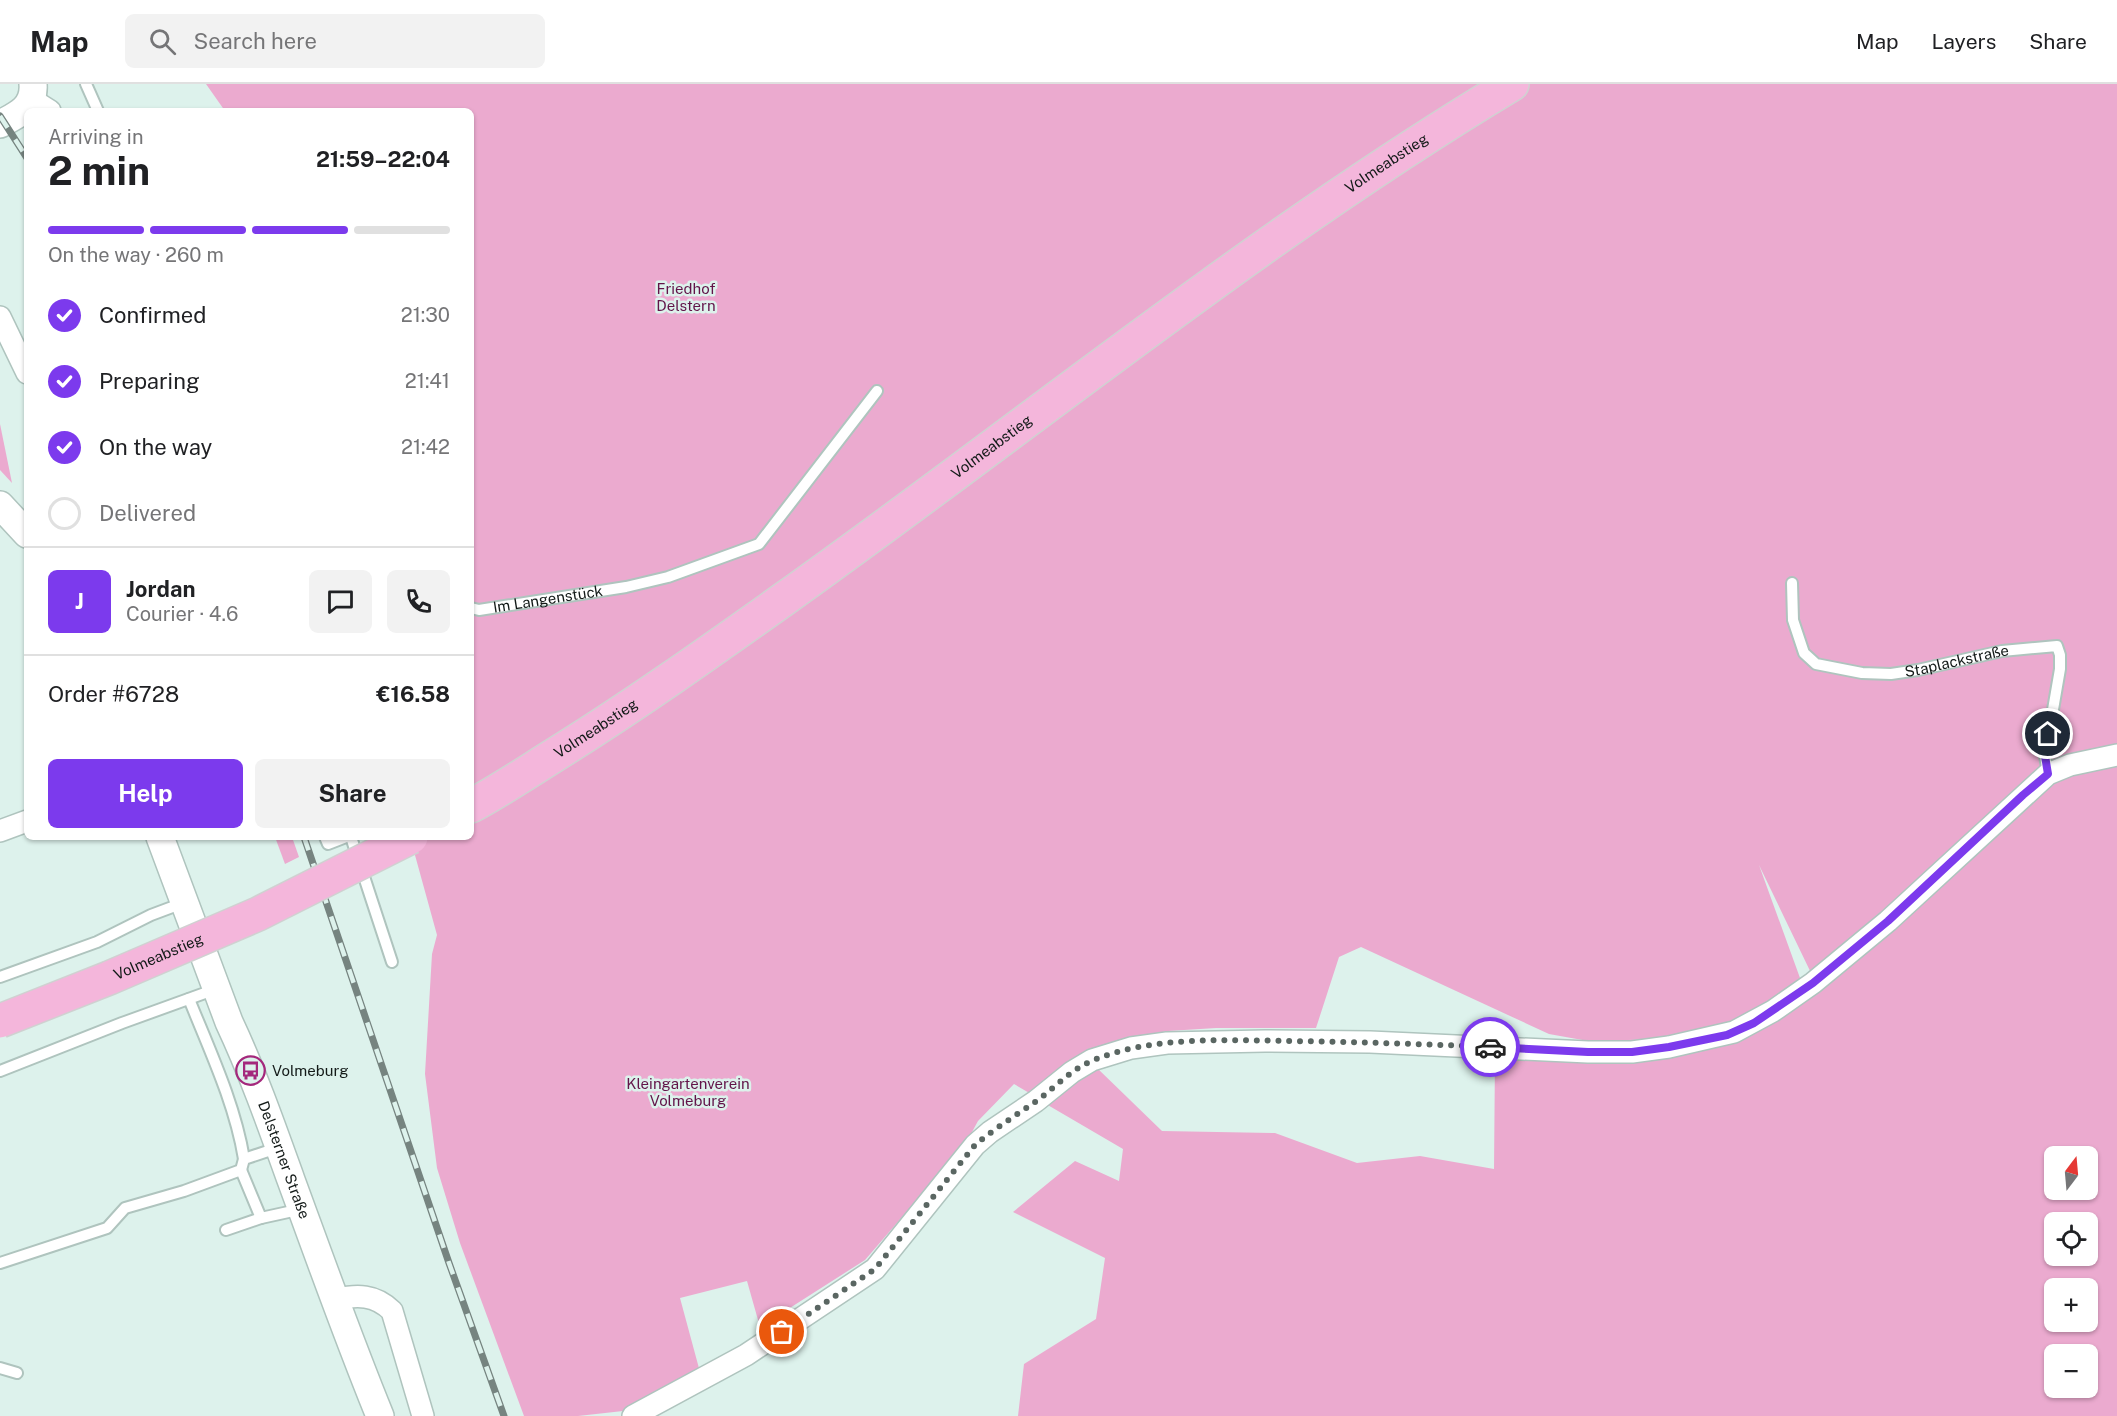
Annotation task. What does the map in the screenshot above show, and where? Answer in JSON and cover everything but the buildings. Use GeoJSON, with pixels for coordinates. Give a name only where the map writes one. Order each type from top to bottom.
{"type":"FeatureCollection","features":[{"type":"Feature","properties":{"kind":"main road","name":"Volmeabstieg"},"geometry":{"type":"LineString","coordinates":[[474,804],[587,735],[696,662],[886,526],[1284,233],[1367,175],[1512,84]]}},
{"type":"Feature","properties":{"kind":"main road","name":"Volmeabstieg"},"geometry":{"type":"LineString","coordinates":[[0,1021],[109,978],[258,914],[405,840]]}},
{"type":"Feature","properties":{"kind":"street"},"geometry":{"type":"LineString","coordinates":[[27,108],[38,98]]}},
{"type":"Feature","properties":{"kind":"street"},"geometry":{"type":"LineString","coordinates":[[0,124],[24,110]]}},
{"type":"Feature","properties":{"kind":"street"},"geometry":{"type":"LineString","coordinates":[[0,316],[24,367]]}},
{"type":"Feature","properties":{"kind":"street"},"geometry":{"type":"LineString","coordinates":[[633,1416],[746,1355],[875,1269],[975,1145],[1072,1072],[1092,1060],[1131,1048],[1167,1043],[1370,1042],[1632,1052],[1727,1035],[1754,1023],[1813,983],[1888,921],[2048,774],[2070,765],[2117,755]]}},
{"type":"Feature","properties":{"kind":"street"},"geometry":{"type":"LineString","coordinates":[[0,831],[24,822]]}},
{"type":"Feature","properties":{"kind":"street","name":"Delsterner Straße"},"geometry":{"type":"LineString","coordinates":[[161,840],[216,988],[280,1147],[380,1416]]}},
{"type":"Feature","properties":{"kind":"street"},"geometry":{"type":"LineString","coordinates":[[336,1299],[356,1295],[385,1304],[392,1311],[423,1416]]}},
{"type":"Feature","properties":{"kind":"lane"},"geometry":{"type":"LineString","coordinates":[[86,84],[97,108]]}},
{"type":"Feature","properties":{"kind":"lane","name":"Im Langenstück"},"geometry":{"type":"LineString","coordinates":[[474,609],[479,610],[626,587],[669,577],[759,544],[877,391]]}},
{"type":"Feature","properties":{"kind":"lane","name":"Staplackstraße"},"geometry":{"type":"LineString","coordinates":[[1792,583],[1793,620],[1804,653],[1816,664],[1862,673],[1891,674],[2002,651],[2057,646],[2060,655],[2060,669],[2045,756],[2048,774]]}},
{"type":"Feature","properties":{"kind":"lane"},"geometry":{"type":"LineString","coordinates":[[327,840],[328,844],[338,840]]}},
{"type":"Feature","properties":{"kind":"lane"},"geometry":{"type":"LineString","coordinates":[[352,840],[392,962]]}},
{"type":"Feature","properties":{"kind":"lane"},"geometry":{"type":"LineString","coordinates":[[0,977],[97,942],[151,915],[184,903]]}},
{"type":"Feature","properties":{"kind":"lane"},"geometry":{"type":"LineString","coordinates":[[0,1071],[216,988]]}},
{"type":"Feature","properties":{"kind":"lane"},"geometry":{"type":"LineString","coordinates":[[189,999],[240,1136],[243,1165],[261,1218]]}},
{"type":"Feature","properties":{"kind":"lane"},"geometry":{"type":"LineString","coordinates":[[0,1263],[107,1228],[125,1208],[184,1191],[280,1147]]}},
{"type":"Feature","properties":{"kind":"lane"},"geometry":{"type":"LineString","coordinates":[[226,1230],[261,1218],[302,1209]]}},
{"type":"Feature","properties":{"kind":"lane"},"geometry":{"type":"LineString","coordinates":[[0,1368],[17,1373]]}},
{"type":"Feature","properties":{"kind":"green space"},"geometry":{"type":"Polygon","coordinates":[[[206,84],[2117,84],[2117,1416],[1018,1416],[1024,1364],[1096,1319],[1105,1258],[1013,1212],[1075,1161],[1119,1181],[1123,1149],[1046,1104],[1096,1067],[1162,1131],[1275,1133],[1357,1163],[1420,1156],[1494,1169],[1495,1056],[1588,1061],[1672,1057],[1736,1040],[1812,975],[1759,865],[1800,978],[1767,1004],[1730,1026],[1668,1039],[1588,1041],[1549,1034],[1361,947],[1339,957],[1316,1028],[1216,1028],[1168,1031],[1126,1039],[1031,1094],[1014,1084],[978,1121],[966,1143],[865,1260],[760,1327],[747,1281],[680,1298],[700,1372],[632,1410],[578,1416],[524,1416],[460,1243],[437,1168],[425,1074],[432,954],[437,935],[411,840],[474,840],[474,108],[223,108],[206,84]]]}},
{"type":"Feature","properties":{"kind":"green space"},"geometry":{"type":"Polygon","coordinates":[[[0,424],[12,483],[0,470],[0,424]]]}},
{"type":"Feature","properties":{"kind":"green space"},"geometry":{"type":"Polygon","coordinates":[[[276,840],[293,840],[299,857],[285,864],[276,840]]]}},
{"type":"Feature","properties":{"kind":"railway"},"geometry":{"type":"LineString","coordinates":[[0,116],[24,153]]}},
{"type":"Feature","properties":{"kind":"railway"},"geometry":{"type":"LineString","coordinates":[[305,840],[449,1263],[504,1416]]}},
{"type":"Feature","properties":{"kind":"way so far"},"geometry":{"type":"LineString","coordinates":[[782,1332],[875,1269],[975,1145],[1072,1072],[1092,1060],[1131,1048],[1167,1043],[1218,1041],[1370,1042],[1490,1047]]}},
{"type":"Feature","properties":{"kind":"place","name":"Volmeburg"},"geometry":{"type":"Point","coordinates":[251,1071]}},
{"type":"Feature","properties":{"kind":"route"},"geometry":{"type":"LineString","coordinates":[[1490,1047],[1632,1052],[1727,1035],[1754,1023],[1813,983],[1888,921],[2048,774],[2045,756],[2048,734]]}},
{"type":"Feature","properties":{"kind":"park label","name":"Friedhof Delstern"},"geometry":{"type":"Point","coordinates":[686,298]}},
{"type":"Feature","properties":{"kind":"park label","name":"Kleingartenverein Volmeburg"},"geometry":{"type":"Point","coordinates":[688,1092]}}]}
